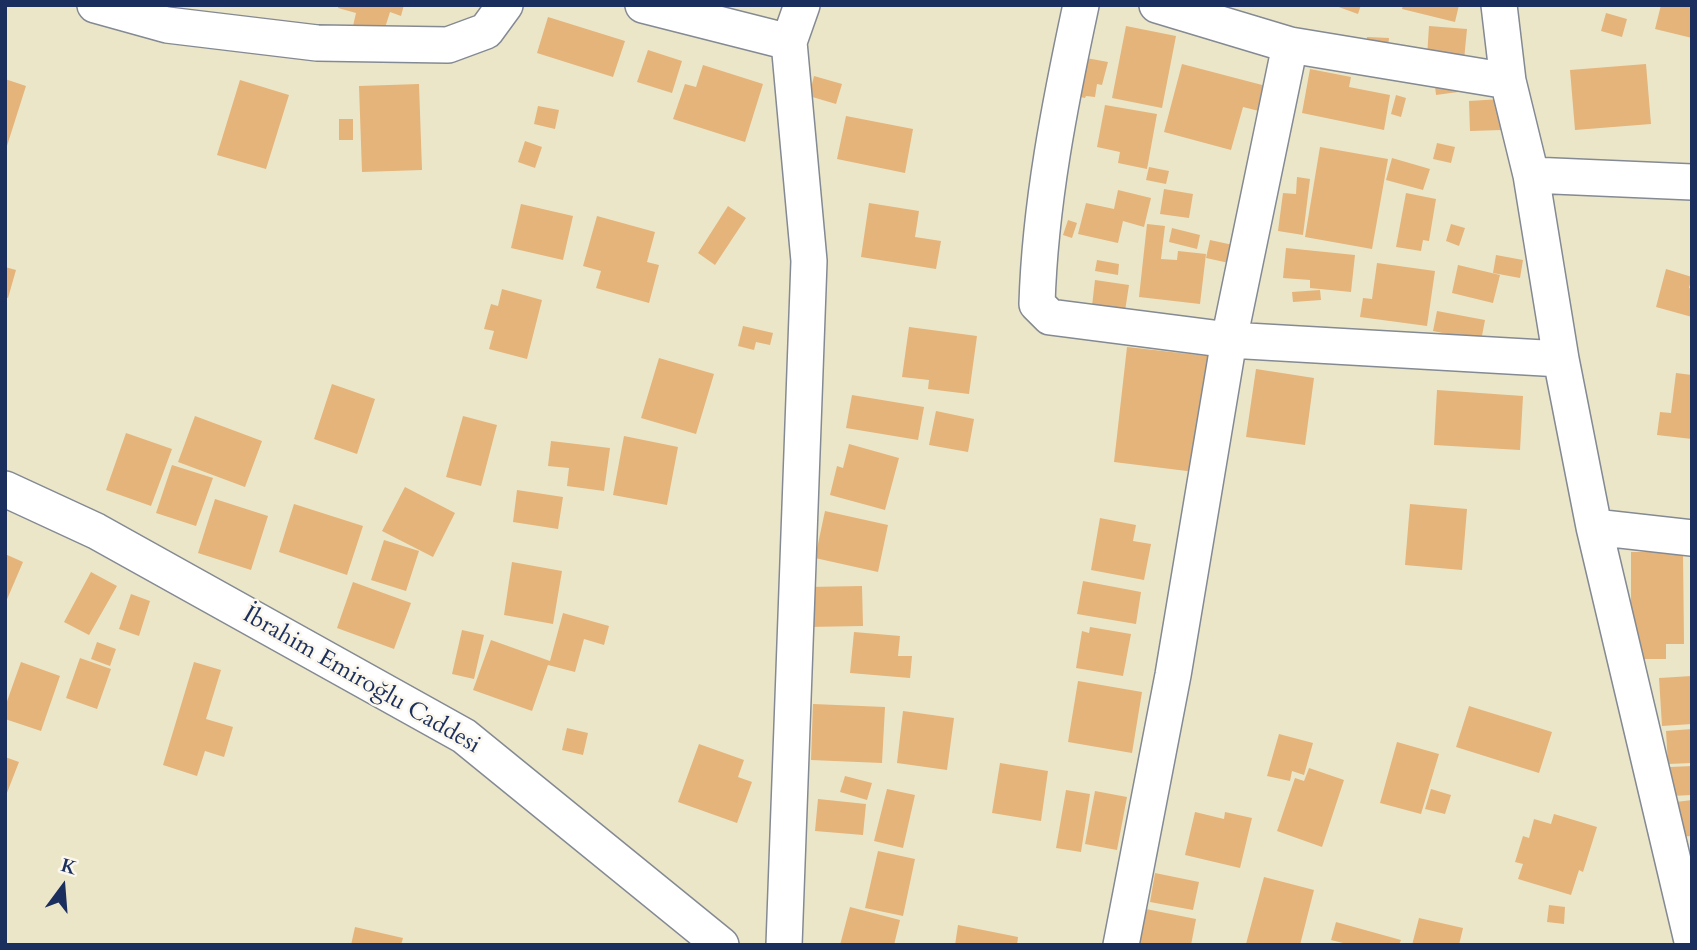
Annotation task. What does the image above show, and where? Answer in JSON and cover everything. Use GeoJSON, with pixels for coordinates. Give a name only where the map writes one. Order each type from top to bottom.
{"type":"FeatureCollection","features":[{"type":"Feature","properties":{"kind":"street"},"geometry":{"type":"LineString","coordinates":[[95,5],[167,25],[317,43],[448,44],[486,30],[505,5]]}},
{"type":"Feature","properties":{"kind":"street"},"geometry":{"type":"LineString","coordinates":[[643,5],[789,42]]}},
{"type":"Feature","properties":{"kind":"street"},"geometry":{"type":"LineString","coordinates":[[784,945],[809,261],[789,42],[802,5]]}},
{"type":"Feature","properties":{"kind":"street"},"geometry":{"type":"LineString","coordinates":[[1081,5],[1060,103],[1038,268],[1038,304],[1050,317],[1229,341],[1561,359]]}},
{"type":"Feature","properties":{"kind":"street"},"geometry":{"type":"LineString","coordinates":[[1157,5],[1290,45],[1508,81]]}},
{"type":"Feature","properties":{"kind":"street"},"geometry":{"type":"LineString","coordinates":[[1499,5],[1508,81],[1531,175],[1561,359],[1594,527],[1692,941]]}},
{"type":"Feature","properties":{"kind":"street"},"geometry":{"type":"LineString","coordinates":[[1121,945],[1173,675],[1229,341],[1290,45]]}},
{"type":"Feature","properties":{"kind":"street"},"geometry":{"type":"LineString","coordinates":[[1531,175],[1692,182]]}},
{"type":"Feature","properties":{"kind":"street","name":"İbrahim Emiroğlu Caddesi"},"geometry":{"type":"LineString","coordinates":[[5,489],[96,531],[464,736],[721,945]]}},
{"type":"Feature","properties":{"kind":"street"},"geometry":{"type":"LineString","coordinates":[[1594,527],[1692,538]]}},
{"type":"Feature","properties":{"kind":"building"},"geometry":{"type":"Polygon","coordinates":[[[339,5],[404,5],[401,16],[390,12],[383,34],[353,26],[356,13],[338,8],[339,5]]]}},
{"type":"Feature","properties":{"kind":"building"},"geometry":{"type":"Polygon","coordinates":[[[1333,5],[1361,5],[1358,14],[1333,5]]]}},
{"type":"Feature","properties":{"kind":"building"},"geometry":{"type":"Polygon","coordinates":[[[1403,5],[1459,5],[1455,22],[1402,9],[1403,5]]]}},
{"type":"Feature","properties":{"kind":"building"},"geometry":{"type":"Polygon","coordinates":[[[1661,5],[1692,5],[1692,38],[1655,29],[1661,5]]]}},
{"type":"Feature","properties":{"kind":"building"},"geometry":{"type":"Polygon","coordinates":[[[1606,13],[1627,19],[1622,37],[1601,31],[1606,13]]]}},
{"type":"Feature","properties":{"kind":"building"},"geometry":{"type":"Polygon","coordinates":[[[548,17],[625,41],[613,77],[537,53],[548,17]]]}},
{"type":"Feature","properties":{"kind":"building"},"geometry":{"type":"Polygon","coordinates":[[[1126,26],[1176,36],[1162,108],[1112,98],[1126,26]]]}},
{"type":"Feature","properties":{"kind":"building"},"geometry":{"type":"Polygon","coordinates":[[[1429,26],[1467,29],[1464,60],[1427,57],[1429,26]]]}},
{"type":"Feature","properties":{"kind":"building"},"geometry":{"type":"Polygon","coordinates":[[[1367,37],[1389,38],[1388,49],[1366,48],[1367,37]]]}},
{"type":"Feature","properties":{"kind":"building"},"geometry":{"type":"Polygon","coordinates":[[[648,50],[682,61],[672,93],[637,82],[648,50]]]}},
{"type":"Feature","properties":{"kind":"building"},"geometry":{"type":"Polygon","coordinates":[[[1081,57],[1108,62],[1102,85],[1097,84],[1095,97],[1072,95],[1081,57]]]}},
{"type":"Feature","properties":{"kind":"building"},"geometry":{"type":"Polygon","coordinates":[[[1182,64],[1266,86],[1259,111],[1243,107],[1231,150],[1164,132],[1182,64]]]}},
{"type":"Feature","properties":{"kind":"building"},"geometry":{"type":"Polygon","coordinates":[[[1646,64],[1651,124],[1575,130],[1570,70],[1646,64]]]}},
{"type":"Feature","properties":{"kind":"building"},"geometry":{"type":"Polygon","coordinates":[[[703,65],[763,84],[745,142],[673,119],[685,84],[696,87],[703,65]]]}},
{"type":"Feature","properties":{"kind":"building"},"geometry":{"type":"Polygon","coordinates":[[[1310,69],[1351,77],[1349,87],[1390,95],[1384,130],[1302,113],[1310,69]]]}},
{"type":"Feature","properties":{"kind":"building"},"geometry":{"type":"Polygon","coordinates":[[[814,76],[842,84],[836,104],[809,96],[814,76]]]}},
{"type":"Feature","properties":{"kind":"building"},"geometry":{"type":"Polygon","coordinates":[[[5,79],[26,86],[6,149],[5,149],[5,79]]]}},
{"type":"Feature","properties":{"kind":"building"},"geometry":{"type":"Polygon","coordinates":[[[240,80],[289,95],[266,169],[217,155],[240,80]]]}},
{"type":"Feature","properties":{"kind":"building"},"geometry":{"type":"Polygon","coordinates":[[[1457,83],[1458,92],[1436,95],[1435,86],[1457,83]]]}},
{"type":"Feature","properties":{"kind":"building"},"geometry":{"type":"Polygon","coordinates":[[[419,84],[422,170],[362,172],[359,86],[419,84]]]}},
{"type":"Feature","properties":{"kind":"building"},"geometry":{"type":"Polygon","coordinates":[[[1396,95],[1406,98],[1401,117],[1391,114],[1396,95]]]}},
{"type":"Feature","properties":{"kind":"building"},"geometry":{"type":"Polygon","coordinates":[[[1501,99],[1502,130],[1470,131],[1469,101],[1501,99]]]}},
{"type":"Feature","properties":{"kind":"building"},"geometry":{"type":"Polygon","coordinates":[[[1105,105],[1157,114],[1147,169],[1118,163],[1120,152],[1097,147],[1105,105]]]}},
{"type":"Feature","properties":{"kind":"building"},"geometry":{"type":"Polygon","coordinates":[[[538,106],[559,110],[555,129],[534,124],[538,106]]]}},
{"type":"Feature","properties":{"kind":"building"},"geometry":{"type":"Polygon","coordinates":[[[846,116],[913,129],[905,173],[837,159],[846,116]]]}},
{"type":"Feature","properties":{"kind":"building"},"geometry":{"type":"Polygon","coordinates":[[[339,119],[353,119],[353,140],[339,140],[339,119]]]}},
{"type":"Feature","properties":{"kind":"building"},"geometry":{"type":"Polygon","coordinates":[[[525,141],[542,147],[535,168],[518,162],[525,141]]]}},
{"type":"Feature","properties":{"kind":"building"},"geometry":{"type":"Polygon","coordinates":[[[1437,143],[1455,147],[1451,163],[1433,159],[1437,143]]]}},
{"type":"Feature","properties":{"kind":"building"},"geometry":{"type":"Polygon","coordinates":[[[1320,147],[1388,159],[1372,249],[1305,237],[1320,147]]]}},
{"type":"Feature","properties":{"kind":"building"},"geometry":{"type":"Polygon","coordinates":[[[1392,158],[1430,169],[1423,190],[1386,180],[1392,158]]]}},
{"type":"Feature","properties":{"kind":"building"},"geometry":{"type":"Polygon","coordinates":[[[1149,167],[1169,171],[1166,184],[1146,180],[1149,167]]]}},
{"type":"Feature","properties":{"kind":"building"},"geometry":{"type":"Polygon","coordinates":[[[1297,177],[1310,179],[1303,235],[1278,231],[1283,193],[1296,194],[1297,177]]]}},
{"type":"Feature","properties":{"kind":"building"},"geometry":{"type":"Polygon","coordinates":[[[1164,189],[1193,194],[1189,218],[1160,214],[1164,189]]]}},
{"type":"Feature","properties":{"kind":"building"},"geometry":{"type":"Polygon","coordinates":[[[1118,190],[1151,198],[1144,227],[1123,221],[1118,243],[1078,234],[1086,203],[1114,209],[1118,190]]]}},
{"type":"Feature","properties":{"kind":"building"},"geometry":{"type":"Polygon","coordinates":[[[1406,193],[1436,199],[1429,241],[1423,240],[1421,251],[1396,247],[1406,193]]]}},
{"type":"Feature","properties":{"kind":"building"},"geometry":{"type":"Polygon","coordinates":[[[869,203],[919,211],[915,237],[941,241],[936,269],[861,257],[869,203]]]}},
{"type":"Feature","properties":{"kind":"building"},"geometry":{"type":"Polygon","coordinates":[[[521,204],[573,216],[563,260],[511,248],[521,204]]]}},
{"type":"Feature","properties":{"kind":"building"},"geometry":{"type":"Polygon","coordinates":[[[728,206],[746,218],[715,265],[698,253],[728,206]]]}},
{"type":"Feature","properties":{"kind":"building"},"geometry":{"type":"Polygon","coordinates":[[[597,216],[655,232],[647,262],[659,265],[649,303],[596,288],[601,271],[583,266],[597,216]]]}},
{"type":"Feature","properties":{"kind":"building"},"geometry":{"type":"Polygon","coordinates":[[[1068,220],[1077,223],[1072,238],[1063,235],[1068,220]]]}},
{"type":"Feature","properties":{"kind":"building"},"geometry":{"type":"Polygon","coordinates":[[[1147,224],[1165,226],[1161,259],[1177,260],[1178,251],[1206,254],[1200,304],[1139,297],[1147,224]]]}},
{"type":"Feature","properties":{"kind":"building"},"geometry":{"type":"Polygon","coordinates":[[[1451,224],[1465,228],[1459,246],[1446,241],[1451,224]]]}},
{"type":"Feature","properties":{"kind":"building"},"geometry":{"type":"Polygon","coordinates":[[[1172,228],[1200,235],[1197,249],[1169,242],[1172,228]]]}},
{"type":"Feature","properties":{"kind":"building"},"geometry":{"type":"Polygon","coordinates":[[[1210,240],[1233,245],[1229,263],[1206,258],[1210,240]]]}},
{"type":"Feature","properties":{"kind":"building"},"geometry":{"type":"Polygon","coordinates":[[[1286,248],[1355,255],[1351,292],[1310,288],[1310,280],[1283,278],[1286,248]]]}},
{"type":"Feature","properties":{"kind":"building"},"geometry":{"type":"Polygon","coordinates":[[[1496,255],[1523,260],[1520,278],[1493,273],[1496,255]]]}},
{"type":"Feature","properties":{"kind":"building"},"geometry":{"type":"Polygon","coordinates":[[[1097,260],[1119,264],[1118,275],[1095,271],[1097,260]]]}},
{"type":"Feature","properties":{"kind":"building"},"geometry":{"type":"Polygon","coordinates":[[[1377,263],[1435,271],[1427,326],[1360,317],[1363,298],[1372,299],[1377,263]]]}},
{"type":"Feature","properties":{"kind":"building"},"geometry":{"type":"Polygon","coordinates":[[[1458,265],[1500,275],[1493,303],[1452,293],[1458,265]]]}},
{"type":"Feature","properties":{"kind":"building"},"geometry":{"type":"Polygon","coordinates":[[[5,267],[16,270],[8,298],[5,297],[5,267]]]}},
{"type":"Feature","properties":{"kind":"building"},"geometry":{"type":"Polygon","coordinates":[[[1666,269],[1692,277],[1689,288],[1692,289],[1692,317],[1656,307],[1666,269]]]}},
{"type":"Feature","properties":{"kind":"building"},"geometry":{"type":"Polygon","coordinates":[[[1095,280],[1129,285],[1125,311],[1092,306],[1095,280]]]}},
{"type":"Feature","properties":{"kind":"building"},"geometry":{"type":"Polygon","coordinates":[[[502,289],[542,300],[527,359],[489,349],[494,331],[484,329],[491,304],[498,306],[502,289]]]}},
{"type":"Feature","properties":{"kind":"building"},"geometry":{"type":"Polygon","coordinates":[[[1320,290],[1321,300],[1293,302],[1292,292],[1320,290]]]}},
{"type":"Feature","properties":{"kind":"building"},"geometry":{"type":"Polygon","coordinates":[[[1437,311],[1485,320],[1481,341],[1433,331],[1437,311]]]}},
{"type":"Feature","properties":{"kind":"building"},"geometry":{"type":"Polygon","coordinates":[[[743,326],[773,333],[770,345],[756,342],[754,350],[738,346],[743,326]]]}},
{"type":"Feature","properties":{"kind":"building"},"geometry":{"type":"Polygon","coordinates":[[[909,327],[977,336],[969,394],[928,389],[929,380],[902,377],[909,327]]]}},
{"type":"Feature","properties":{"kind":"building"},"geometry":{"type":"Polygon","coordinates":[[[1127,347],[1216,357],[1203,473],[1114,462],[1127,347]]]}},
{"type":"Feature","properties":{"kind":"building"},"geometry":{"type":"Polygon","coordinates":[[[659,358],[714,374],[696,434],[641,418],[659,358]]]}},
{"type":"Feature","properties":{"kind":"building"},"geometry":{"type":"Polygon","coordinates":[[[1256,369],[1314,378],[1305,445],[1246,437],[1256,369]]]}},
{"type":"Feature","properties":{"kind":"building"},"geometry":{"type":"Polygon","coordinates":[[[1676,373],[1692,375],[1692,439],[1657,435],[1660,412],[1671,413],[1676,373]]]}},
{"type":"Feature","properties":{"kind":"building"},"geometry":{"type":"Polygon","coordinates":[[[332,384],[375,399],[357,454],[314,439],[332,384]]]}},
{"type":"Feature","properties":{"kind":"building"},"geometry":{"type":"Polygon","coordinates":[[[1437,390],[1523,396],[1520,450],[1434,445],[1437,390]]]}},
{"type":"Feature","properties":{"kind":"building"},"geometry":{"type":"Polygon","coordinates":[[[852,395],[924,407],[918,440],[846,428],[852,395]]]}},
{"type":"Feature","properties":{"kind":"building"},"geometry":{"type":"Polygon","coordinates":[[[936,411],[974,419],[968,452],[929,445],[936,411]]]}},
{"type":"Feature","properties":{"kind":"building"},"geometry":{"type":"Polygon","coordinates":[[[195,416],[262,441],[245,487],[178,462],[195,416]]]}},
{"type":"Feature","properties":{"kind":"building"},"geometry":{"type":"Polygon","coordinates":[[[463,416],[497,425],[481,486],[446,477],[463,416]]]}},
{"type":"Feature","properties":{"kind":"building"},"geometry":{"type":"Polygon","coordinates":[[[126,433],[172,449],[151,506],[106,490],[126,433]]]}},
{"type":"Feature","properties":{"kind":"building"},"geometry":{"type":"Polygon","coordinates":[[[624,436],[678,447],[667,505],[613,495],[624,436]]]}},
{"type":"Feature","properties":{"kind":"building"},"geometry":{"type":"Polygon","coordinates":[[[551,441],[610,448],[604,491],[567,486],[569,468],[548,466],[551,441]]]}},
{"type":"Feature","properties":{"kind":"building"},"geometry":{"type":"Polygon","coordinates":[[[849,444],[899,458],[885,510],[830,495],[837,466],[843,468],[849,444]]]}},
{"type":"Feature","properties":{"kind":"building"},"geometry":{"type":"Polygon","coordinates":[[[172,465],[213,478],[196,526],[156,513],[172,465]]]}},
{"type":"Feature","properties":{"kind":"building"},"geometry":{"type":"Polygon","coordinates":[[[405,487],[455,513],[433,557],[382,531],[405,487]]]}},
{"type":"Feature","properties":{"kind":"building"},"geometry":{"type":"Polygon","coordinates":[[[517,490],[563,497],[558,529],[513,522],[517,490]]]}},
{"type":"Feature","properties":{"kind":"building"},"geometry":{"type":"Polygon","coordinates":[[[215,499],[268,516],[251,570],[198,553],[215,499]]]}},
{"type":"Feature","properties":{"kind":"building"},"geometry":{"type":"Polygon","coordinates":[[[294,504],[363,526],[347,575],[279,552],[294,504]]]}},
{"type":"Feature","properties":{"kind":"building"},"geometry":{"type":"Polygon","coordinates":[[[1410,504],[1467,509],[1462,570],[1405,565],[1410,504]]]}},
{"type":"Feature","properties":{"kind":"building"},"geometry":{"type":"Polygon","coordinates":[[[825,511],[888,525],[878,572],[815,558],[825,511]]]}},
{"type":"Feature","properties":{"kind":"building"},"geometry":{"type":"Polygon","coordinates":[[[1100,518],[1136,525],[1133,541],[1151,544],[1144,580],[1091,570],[1100,518]]]}},
{"type":"Feature","properties":{"kind":"building"},"geometry":{"type":"Polygon","coordinates":[[[384,540],[419,551],[406,591],[371,580],[384,540]]]}},
{"type":"Feature","properties":{"kind":"building"},"geometry":{"type":"Polygon","coordinates":[[[1631,552],[1683,552],[1684,644],[1666,644],[1666,659],[1631,659],[1631,552]]]}},
{"type":"Feature","properties":{"kind":"building"},"geometry":{"type":"Polygon","coordinates":[[[5,554],[23,562],[5,604],[5,554]]]}},
{"type":"Feature","properties":{"kind":"building"},"geometry":{"type":"Polygon","coordinates":[[[512,562],[562,571],[553,624],[504,615],[512,562]]]}},
{"type":"Feature","properties":{"kind":"building"},"geometry":{"type":"Polygon","coordinates":[[[91,572],[117,586],[89,635],[64,622],[91,572]]]}},
{"type":"Feature","properties":{"kind":"building"},"geometry":{"type":"Polygon","coordinates":[[[1083,581],[1141,592],[1136,624],[1077,614],[1083,581]]]}},
{"type":"Feature","properties":{"kind":"building"},"geometry":{"type":"Polygon","coordinates":[[[353,582],[411,603],[394,649],[337,628],[353,582]]]}},
{"type":"Feature","properties":{"kind":"building"},"geometry":{"type":"Polygon","coordinates":[[[862,586],[863,626],[808,627],[807,587],[862,586]]]}},
{"type":"Feature","properties":{"kind":"building"},"geometry":{"type":"Polygon","coordinates":[[[131,594],[150,601],[139,636],[119,629],[131,594]]]}},
{"type":"Feature","properties":{"kind":"building"},"geometry":{"type":"Polygon","coordinates":[[[563,613],[609,626],[604,645],[584,639],[575,672],[548,665],[532,711],[473,690],[491,640],[550,661],[563,613]]]}},
{"type":"Feature","properties":{"kind":"building"},"geometry":{"type":"Polygon","coordinates":[[[1090,627],[1131,634],[1123,676],[1076,668],[1082,631],[1089,633],[1090,627]]]}},
{"type":"Feature","properties":{"kind":"building"},"geometry":{"type":"Polygon","coordinates":[[[462,630],[484,635],[474,679],[452,674],[462,630]]]}},
{"type":"Feature","properties":{"kind":"building"},"geometry":{"type":"Polygon","coordinates":[[[854,632],[900,636],[898,656],[912,656],[910,678],[850,673],[854,632]]]}},
{"type":"Feature","properties":{"kind":"building"},"geometry":{"type":"Polygon","coordinates":[[[97,642],[116,649],[110,666],[91,659],[97,642]]]}},
{"type":"Feature","properties":{"kind":"building"},"geometry":{"type":"Polygon","coordinates":[[[80,658],[111,669],[97,709],[66,698],[80,658]]]}},
{"type":"Feature","properties":{"kind":"building"},"geometry":{"type":"Polygon","coordinates":[[[21,662],[60,676],[41,731],[5,719],[5,707],[21,662]]]}},
{"type":"Feature","properties":{"kind":"building"},"geometry":{"type":"Polygon","coordinates":[[[194,662],[221,670],[206,719],[233,727],[224,757],[205,751],[197,776],[163,765],[194,662]]]}},
{"type":"Feature","properties":{"kind":"building"},"geometry":{"type":"Polygon","coordinates":[[[1692,676],[1692,724],[1662,726],[1659,678],[1692,676]]]}},
{"type":"Feature","properties":{"kind":"building"},"geometry":{"type":"Polygon","coordinates":[[[1078,681],[1142,692],[1132,753],[1068,742],[1078,681]]]}},
{"type":"Feature","properties":{"kind":"building"},"geometry":{"type":"Polygon","coordinates":[[[813,704],[885,707],[882,763],[811,760],[813,704]]]}},
{"type":"Feature","properties":{"kind":"building"},"geometry":{"type":"Polygon","coordinates":[[[1469,706],[1552,732],[1539,773],[1456,747],[1469,706]]]}},
{"type":"Feature","properties":{"kind":"building"},"geometry":{"type":"Polygon","coordinates":[[[903,711],[954,718],[947,770],[897,763],[903,711]]]}},
{"type":"Feature","properties":{"kind":"building"},"geometry":{"type":"Polygon","coordinates":[[[567,728],[588,733],[583,755],[562,750],[567,728]]]}},
{"type":"Feature","properties":{"kind":"building"},"geometry":{"type":"Polygon","coordinates":[[[1692,729],[1692,763],[1668,764],[1666,731],[1692,729]]]}},
{"type":"Feature","properties":{"kind":"building"},"geometry":{"type":"Polygon","coordinates":[[[1279,734],[1313,743],[1304,775],[1292,771],[1290,781],[1267,776],[1279,734]]]}},
{"type":"Feature","properties":{"kind":"building"},"geometry":{"type":"Polygon","coordinates":[[[1397,742],[1439,754],[1421,814],[1380,803],[1397,742]]]}},
{"type":"Feature","properties":{"kind":"building"},"geometry":{"type":"Polygon","coordinates":[[[699,744],[744,760],[738,777],[752,782],[737,823],[678,802],[699,744]]]}},
{"type":"Feature","properties":{"kind":"building"},"geometry":{"type":"Polygon","coordinates":[[[5,757],[19,762],[5,798],[5,757]]]}},
{"type":"Feature","properties":{"kind":"building"},"geometry":{"type":"Polygon","coordinates":[[[1000,763],[1048,771],[1041,821],[992,813],[1000,763]]]}},
{"type":"Feature","properties":{"kind":"building"},"geometry":{"type":"Polygon","coordinates":[[[1692,766],[1692,795],[1671,796],[1670,767],[1692,766]]]}},
{"type":"Feature","properties":{"kind":"building"},"geometry":{"type":"Polygon","coordinates":[[[1309,768],[1344,780],[1322,847],[1277,831],[1295,778],[1304,781],[1309,768]]]}},
{"type":"Feature","properties":{"kind":"building"},"geometry":{"type":"Polygon","coordinates":[[[845,776],[872,783],[867,800],[840,792],[845,776]]]}},
{"type":"Feature","properties":{"kind":"building"},"geometry":{"type":"Polygon","coordinates":[[[887,789],[915,795],[903,848],[874,841],[887,789]]]}},
{"type":"Feature","properties":{"kind":"building"},"geometry":{"type":"Polygon","coordinates":[[[1431,789],[1451,795],[1445,814],[1425,809],[1431,789]]]}},
{"type":"Feature","properties":{"kind":"building"},"geometry":{"type":"Polygon","coordinates":[[[1066,790],[1090,794],[1081,852],[1056,848],[1066,790]]]}},
{"type":"Feature","properties":{"kind":"building"},"geometry":{"type":"Polygon","coordinates":[[[1095,791],[1127,797],[1117,850],[1085,844],[1095,791]]]}},
{"type":"Feature","properties":{"kind":"building"},"geometry":{"type":"Polygon","coordinates":[[[818,799],[866,804],[863,835],[815,831],[818,799]]]}},
{"type":"Feature","properties":{"kind":"building"},"geometry":{"type":"Polygon","coordinates":[[[1692,800],[1692,836],[1679,837],[1676,802],[1692,800]]]}},
{"type":"Feature","properties":{"kind":"building"},"geometry":{"type":"Polygon","coordinates":[[[1195,812],[1224,819],[1225,812],[1252,818],[1240,868],[1185,855],[1195,812]]]}},
{"type":"Feature","properties":{"kind":"building"},"geometry":{"type":"Polygon","coordinates":[[[1554,814],[1597,827],[1583,872],[1579,870],[1571,895],[1518,879],[1523,864],[1515,862],[1523,836],[1529,838],[1534,819],[1551,824],[1554,814]]]}},
{"type":"Feature","properties":{"kind":"building"},"geometry":{"type":"Polygon","coordinates":[[[878,851],[915,859],[903,916],[865,908],[878,851]]]}},
{"type":"Feature","properties":{"kind":"building"},"geometry":{"type":"Polygon","coordinates":[[[1155,873],[1199,882],[1193,910],[1150,902],[1155,873]]]}},
{"type":"Feature","properties":{"kind":"building"},"geometry":{"type":"Polygon","coordinates":[[[1264,877],[1314,890],[1300,945],[1246,944],[1264,877]]]}},
{"type":"Feature","properties":{"kind":"building"},"geometry":{"type":"Polygon","coordinates":[[[1549,905],[1565,907],[1564,924],[1547,922],[1549,905]]]}},
{"type":"Feature","properties":{"kind":"building"},"geometry":{"type":"Polygon","coordinates":[[[850,907],[900,920],[894,945],[840,945],[850,907]]]}},
{"type":"Feature","properties":{"kind":"building"},"geometry":{"type":"Polygon","coordinates":[[[1136,907],[1196,919],[1191,945],[1128,945],[1136,907]]]}},
{"type":"Feature","properties":{"kind":"building"},"geometry":{"type":"Polygon","coordinates":[[[1419,918],[1463,928],[1459,945],[1412,945],[1419,918]]]}},
{"type":"Feature","properties":{"kind":"building"},"geometry":{"type":"Polygon","coordinates":[[[1336,922],[1401,940],[1399,945],[1351,945],[1331,940],[1336,922]]]}},
{"type":"Feature","properties":{"kind":"building"},"geometry":{"type":"Polygon","coordinates":[[[958,925],[1018,937],[1017,945],[955,945],[958,925]]]}},
{"type":"Feature","properties":{"kind":"building"},"geometry":{"type":"Polygon","coordinates":[[[355,927],[403,938],[401,945],[351,945],[355,927]]]}}]}
